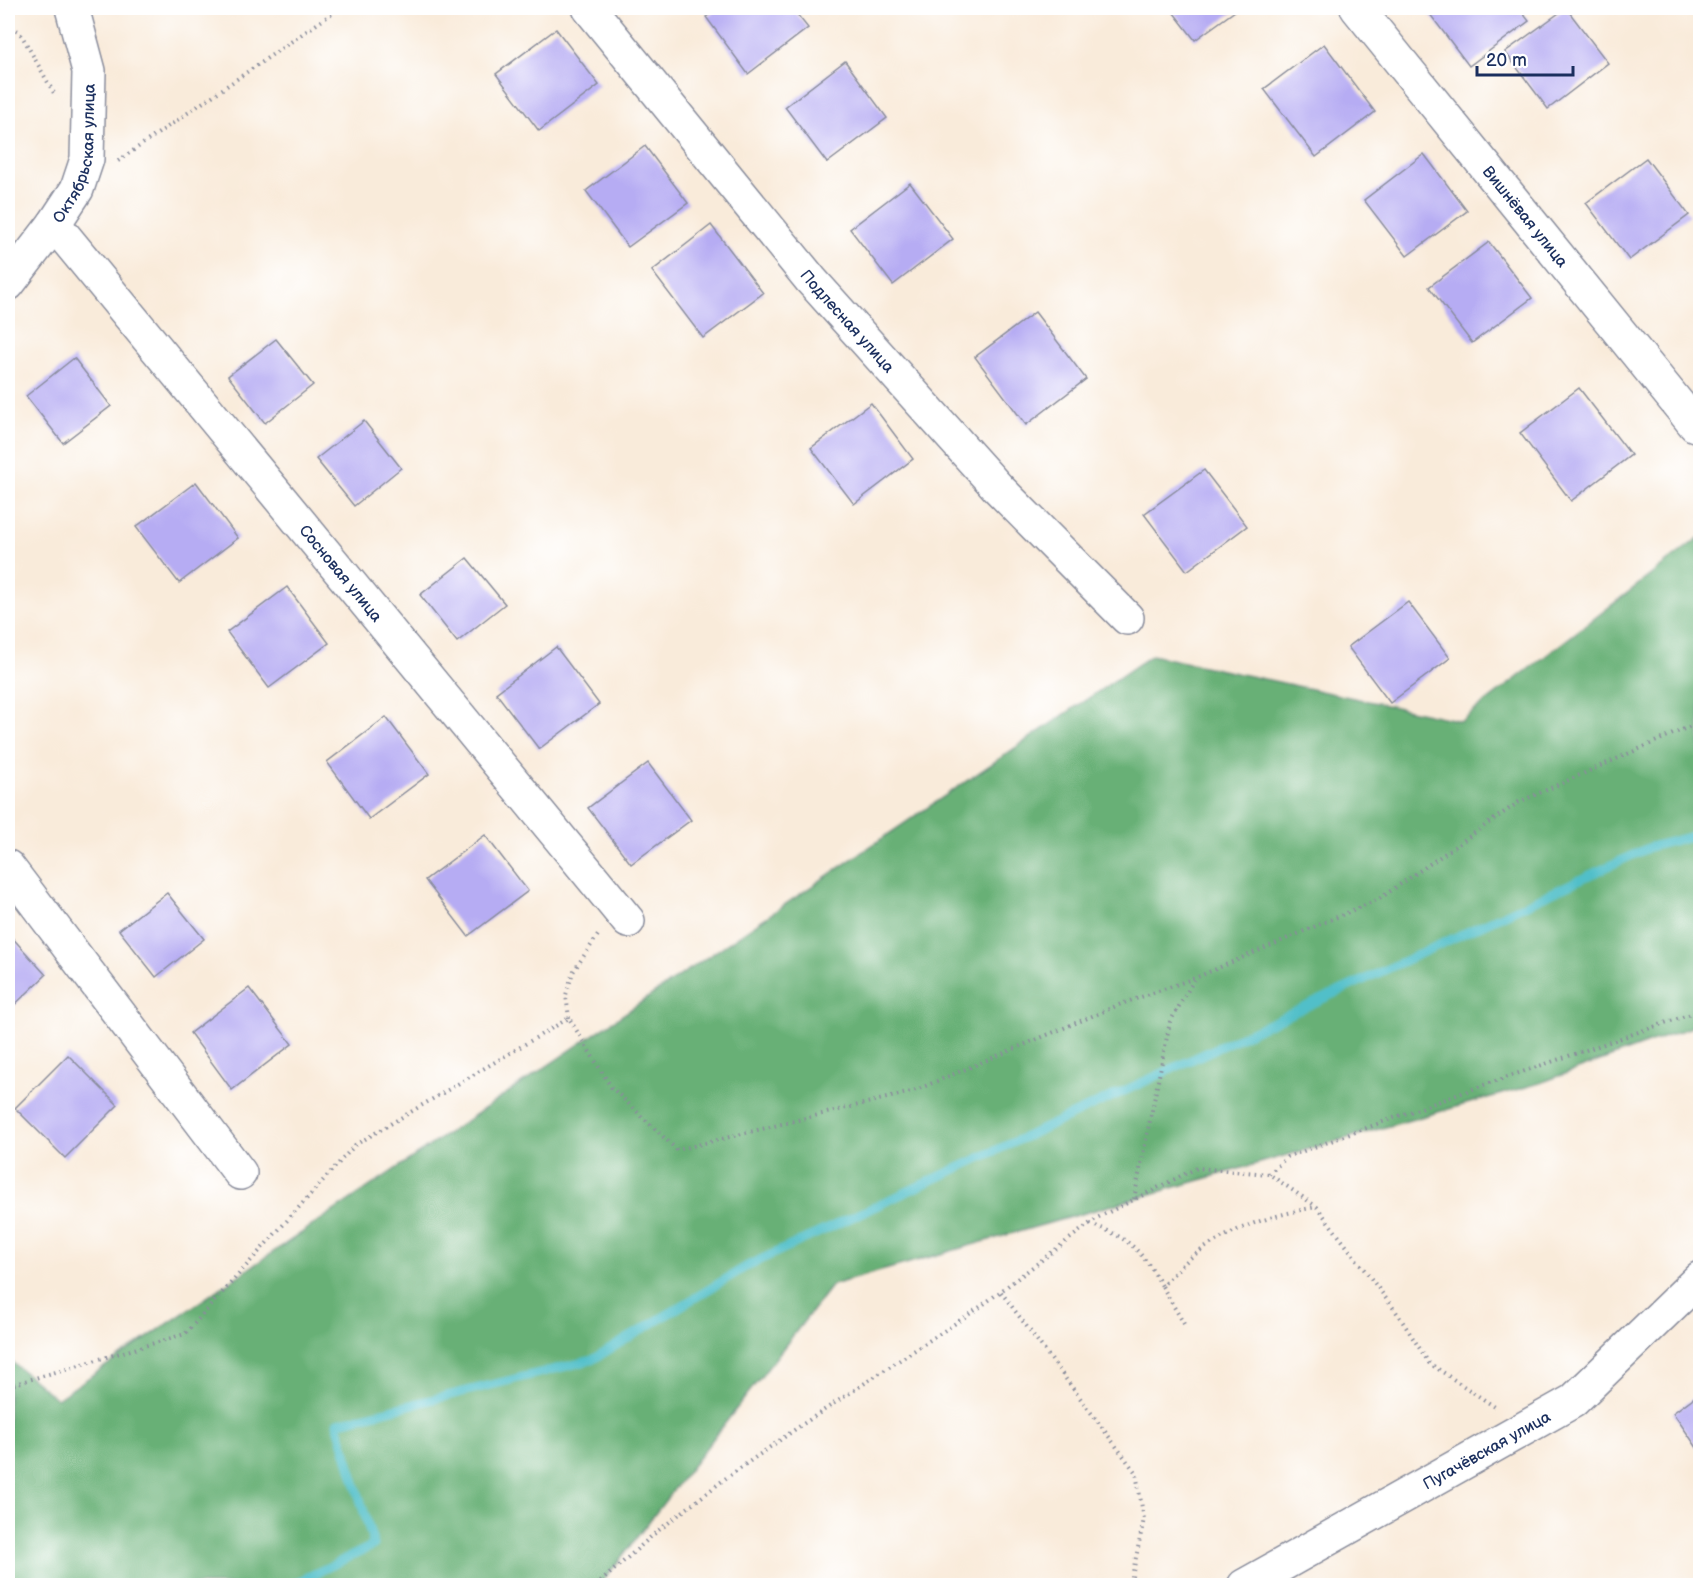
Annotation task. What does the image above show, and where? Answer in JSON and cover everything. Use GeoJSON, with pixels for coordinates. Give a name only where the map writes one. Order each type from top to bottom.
{"type":"FeatureCollection","features":[{"type":"Feature","properties":{"kind":"street","name":"Октябрьская улица"},"geometry":{"type":"LineString","coordinates":[[8,284],[54,224],[77,189],[87,159],[89,71],[72,8]]}},
{"type":"Feature","properties":{"kind":"street","name":"Подлесная улица"},"geometry":{"type":"LineString","coordinates":[[589,8],[818,288],[998,488],[1127,618]]}},
{"type":"Feature","properties":{"kind":"street","name":"Вишнёвая улица"},"geometry":{"type":"LineString","coordinates":[[1356,8],[1695,425]]}},
{"type":"Feature","properties":{"kind":"street","name":"Сосновая улица"},"geometry":{"type":"LineString","coordinates":[[54,224],[622,914]]}},
{"type":"Feature","properties":{"kind":"street"},"geometry":{"type":"LineString","coordinates":[[8,867],[240,1173]]}},
{"type":"Feature","properties":{"kind":"street","name":"Пугачёвская улица"},"geometry":{"type":"LineString","coordinates":[[1244,1586],[1573,1401],[1701,1278]]}},
{"type":"Feature","properties":{"kind":"path"},"geometry":{"type":"LineString","coordinates":[[77,189],[340,8]]}},
{"type":"Feature","properties":{"kind":"path"},"geometry":{"type":"LineString","coordinates":[[8,21],[22,36],[56,97]]}},
{"type":"Feature","properties":{"kind":"path"},"geometry":{"type":"LineString","coordinates":[[622,914],[573,972],[567,995],[569,1018],[611,1087],[677,1150],[911,1092],[1121,1004],[1195,978],[1379,899],[1519,802],[1701,722]]}},
{"type":"Feature","properties":{"kind":"path"},"geometry":{"type":"LineString","coordinates":[[1134,1200],[1170,1022],[1195,978]]}},
{"type":"Feature","properties":{"kind":"path"},"geometry":{"type":"LineString","coordinates":[[1269,1174],[1287,1157],[1481,1086],[1701,1011]]}},
{"type":"Feature","properties":{"kind":"path"},"geometry":{"type":"LineString","coordinates":[[8,1386],[185,1334],[355,1145],[569,1018]]}},
{"type":"Feature","properties":{"kind":"path"},"geometry":{"type":"LineString","coordinates":[[596,1586],[654,1534],[726,1478],[1001,1291],[1090,1224],[1197,1168],[1269,1174],[1317,1207],[1397,1313],[1429,1364],[1526,1427]]}},
{"type":"Feature","properties":{"kind":"path"},"geometry":{"type":"LineString","coordinates":[[1162,1286],[1188,1260],[1238,1228],[1281,1213],[1317,1207]]}},
{"type":"Feature","properties":{"kind":"path"},"geometry":{"type":"LineString","coordinates":[[1090,1224],[1115,1233],[1130,1243],[1150,1264],[1184,1324]]}},
{"type":"Feature","properties":{"kind":"path"},"geometry":{"type":"LineString","coordinates":[[1001,1291],[1136,1473],[1144,1519],[1130,1586]]}},
{"type":"Feature","properties":{"kind":"green space"},"geometry":{"type":"Polygon","coordinates":[[[1700,537],[1700,1024],[1540,1083],[832,1285],[600,1585],[8,1585],[8,1359],[57,1399],[1152,655],[1461,721],[1700,537]]]}},
{"type":"Feature","properties":{"kind":"building"},"geometry":{"type":"Polygon","coordinates":[[[719,8],[792,8],[808,28],[748,74],[706,17],[719,8]]]}},
{"type":"Feature","properties":{"kind":"building"},"geometry":{"type":"Polygon","coordinates":[[[1170,8],[1239,8],[1195,40],[1170,8]]]}},
{"type":"Feature","properties":{"kind":"building"},"geometry":{"type":"Polygon","coordinates":[[[1519,8],[1529,21],[1469,66],[1426,9],[1519,8]]]}},
{"type":"Feature","properties":{"kind":"building"},"geometry":{"type":"Polygon","coordinates":[[[1566,8],[1608,63],[1548,109],[1505,52],[1566,8]]]}},
{"type":"Feature","properties":{"kind":"building"},"geometry":{"type":"Polygon","coordinates":[[[556,29],[599,85],[539,131],[496,74],[556,29]]]}},
{"type":"Feature","properties":{"kind":"building"},"geometry":{"type":"Polygon","coordinates":[[[1324,44],[1375,112],[1316,157],[1264,89],[1324,44]]]}},
{"type":"Feature","properties":{"kind":"building"},"geometry":{"type":"Polygon","coordinates":[[[845,61],[887,118],[827,163],[785,107],[845,61]]]}},
{"type":"Feature","properties":{"kind":"building"},"geometry":{"type":"Polygon","coordinates":[[[645,146],[688,203],[628,247],[586,191],[645,146]]]}},
{"type":"Feature","properties":{"kind":"building"},"geometry":{"type":"Polygon","coordinates":[[[1424,154],[1467,211],[1407,256],[1364,200],[1424,154]]]}},
{"type":"Feature","properties":{"kind":"building"},"geometry":{"type":"Polygon","coordinates":[[[1646,158],[1689,215],[1629,260],[1586,203],[1646,158]]]}},
{"type":"Feature","properties":{"kind":"building"},"geometry":{"type":"Polygon","coordinates":[[[910,183],[953,239],[893,285],[850,229],[910,183]]]}},
{"type":"Feature","properties":{"kind":"building"},"geometry":{"type":"Polygon","coordinates":[[[711,225],[763,293],[703,338],[652,271],[711,225]]]}},
{"type":"Feature","properties":{"kind":"building"},"geometry":{"type":"Polygon","coordinates":[[[1489,242],[1532,298],[1472,343],[1429,287],[1489,242]]]}},
{"type":"Feature","properties":{"kind":"building"},"geometry":{"type":"Polygon","coordinates":[[[1035,312],[1086,379],[1026,425],[975,357],[1035,312]]]}},
{"type":"Feature","properties":{"kind":"building"},"geometry":{"type":"Polygon","coordinates":[[[276,339],[313,385],[265,423],[228,376],[276,339]]]}},
{"type":"Feature","properties":{"kind":"building"},"geometry":{"type":"Polygon","coordinates":[[[74,358],[111,406],[63,443],[26,396],[74,358]]]}},
{"type":"Feature","properties":{"kind":"building"},"geometry":{"type":"Polygon","coordinates":[[[1579,388],[1631,455],[1571,501],[1520,433],[1579,388]]]}},
{"type":"Feature","properties":{"kind":"building"},"geometry":{"type":"Polygon","coordinates":[[[871,403],[913,459],[854,504],[811,448],[871,403]]]}},
{"type":"Feature","properties":{"kind":"building"},"geometry":{"type":"Polygon","coordinates":[[[364,421],[401,468],[354,506],[316,459],[364,421]]]}},
{"type":"Feature","properties":{"kind":"building"},"geometry":{"type":"Polygon","coordinates":[[[1204,470],[1247,526],[1187,571],[1144,514],[1204,470]]]}},
{"type":"Feature","properties":{"kind":"building"},"geometry":{"type":"Polygon","coordinates":[[[196,482],[238,538],[179,583],[136,527],[196,482]]]}},
{"type":"Feature","properties":{"kind":"building"},"geometry":{"type":"Polygon","coordinates":[[[467,558],[505,604],[457,642],[420,595],[467,558]]]}},
{"type":"Feature","properties":{"kind":"building"},"geometry":{"type":"Polygon","coordinates":[[[287,587],[329,643],[269,688],[227,632],[287,587]]]}},
{"type":"Feature","properties":{"kind":"building"},"geometry":{"type":"Polygon","coordinates":[[[1408,602],[1450,658],[1390,703],[1348,647],[1408,602]]]}},
{"type":"Feature","properties":{"kind":"building"},"geometry":{"type":"Polygon","coordinates":[[[556,647],[599,704],[539,749],[496,693],[556,647]]]}},
{"type":"Feature","properties":{"kind":"building"},"geometry":{"type":"Polygon","coordinates":[[[386,717],[429,774],[369,819],[327,762],[386,717]]]}},
{"type":"Feature","properties":{"kind":"building"},"geometry":{"type":"Polygon","coordinates":[[[648,763],[691,820],[631,864],[588,808],[648,763]]]}},
{"type":"Feature","properties":{"kind":"building"},"geometry":{"type":"Polygon","coordinates":[[[485,835],[528,891],[468,936],[425,880],[485,835]]]}},
{"type":"Feature","properties":{"kind":"building"},"geometry":{"type":"Polygon","coordinates":[[[167,893],[204,939],[156,977],[119,930],[167,893]]]}},
{"type":"Feature","properties":{"kind":"building"},"geometry":{"type":"Polygon","coordinates":[[[8,933],[46,975],[8,1011],[8,933]]]}},
{"type":"Feature","properties":{"kind":"building"},"geometry":{"type":"Polygon","coordinates":[[[249,988],[292,1044],[232,1090],[190,1033],[249,988]]]}},
{"type":"Feature","properties":{"kind":"building"},"geometry":{"type":"Polygon","coordinates":[[[68,1055],[118,1105],[65,1158],[15,1108],[68,1055]]]}},
{"type":"Feature","properties":{"kind":"building"},"geometry":{"type":"Polygon","coordinates":[[[1700,1393],[1700,1452],[1673,1413],[1700,1393]]]}},
{"type":"Feature","properties":{"kind":"waterway"},"geometry":{"type":"LineString","coordinates":[[289,1586],[374,1545],[337,1423],[592,1360],[749,1265],[1650,847],[1700,834]]}}]}
